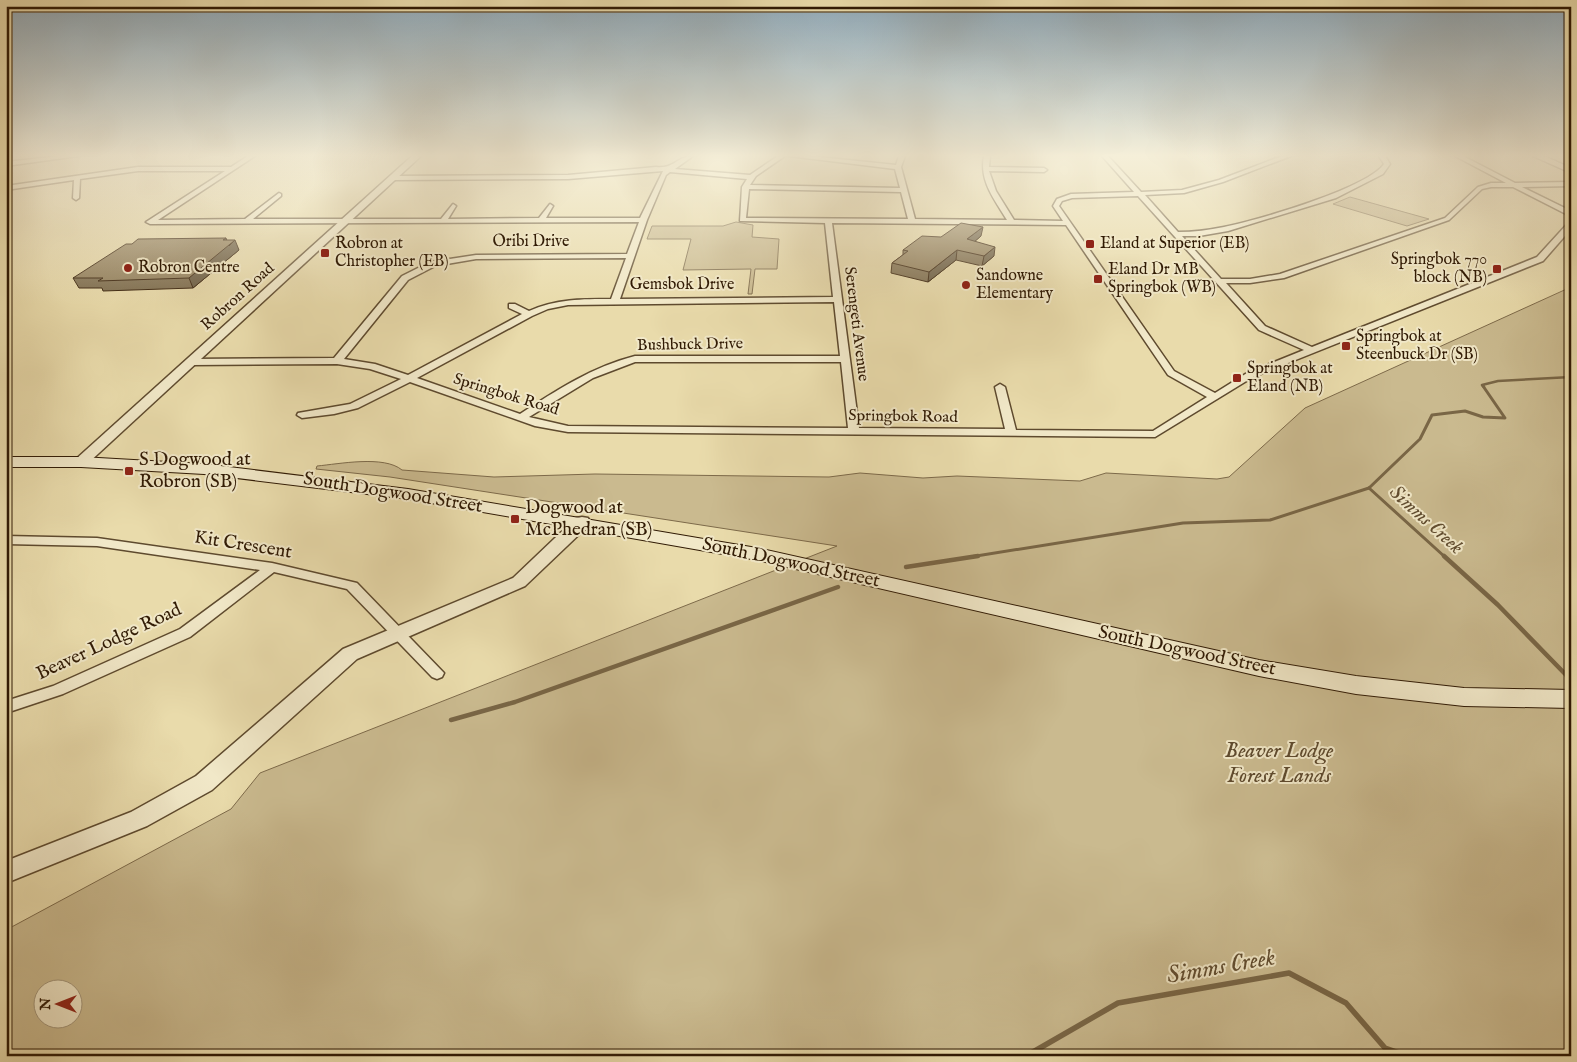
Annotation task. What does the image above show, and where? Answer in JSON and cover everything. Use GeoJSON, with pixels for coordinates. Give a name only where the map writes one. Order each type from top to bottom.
{"type":"FeatureCollection","features":[{"type":"Feature","properties":{"kind":"main road","name":"South Dogwood Street"},"geometry":{"type":"LineString","coordinates":[[6,462],[81,462],[204,469],[299,478],[582,522],[786,560],[1259,668],[1356,685],[1464,697],[1571,699]]}},
{"type":"Feature","properties":{"kind":"street"},"geometry":{"type":"LineString","coordinates":[[175,206],[150,222],[643,220]]}},
{"type":"Feature","properties":{"kind":"street"},"geometry":{"type":"LineString","coordinates":[[246,222],[267,206]]}},
{"type":"Feature","properties":{"kind":"street","name":"Robron Road"},"geometry":{"type":"LineString","coordinates":[[81,462],[362,206]]}},
{"type":"Feature","properties":{"kind":"street"},"geometry":{"type":"LineString","coordinates":[[443,221],[453,206]]}},
{"type":"Feature","properties":{"kind":"street"},"geometry":{"type":"LineString","coordinates":[[541,221],[550,206]]}},
{"type":"Feature","properties":{"kind":"street"},"geometry":{"type":"LineString","coordinates":[[615,300],[649,206]]}},
{"type":"Feature","properties":{"kind":"street"},"geometry":{"type":"LineString","coordinates":[[743,206],[742,220],[1068,223]]}},
{"type":"Feature","properties":{"kind":"street"},"geometry":{"type":"LineString","coordinates":[[908,206],[912,222]]}},
{"type":"Feature","properties":{"kind":"street"},"geometry":{"type":"LineString","coordinates":[[1002,206],[1012,223]]}},
{"type":"Feature","properties":{"kind":"street"},"geometry":{"type":"LineString","coordinates":[[1056,206],[1171,373],[1215,397]]}},
{"type":"Feature","properties":{"kind":"street"},"geometry":{"type":"LineString","coordinates":[[1150,206],[1262,328],[1311,350]]}},
{"type":"Feature","properties":{"kind":"street"},"geometry":{"type":"LineString","coordinates":[[1176,234],[1199,234],[1228,229],[1306,206]]}},
{"type":"Feature","properties":{"kind":"street"},"geometry":{"type":"LineString","coordinates":[[1220,281],[1250,281],[1281,276],[1448,219],[1462,206]]}},
{"type":"Feature","properties":{"kind":"street","name":"Springbok Road"},"geometry":{"type":"LineString","coordinates":[[191,362],[337,362],[372,366],[520,418],[539,424],[568,429],[1155,434],[1250,375],[1540,259],[1571,223],[1569,213],[1555,206]]}},
{"type":"Feature","properties":{"kind":"street","name":"Serengeti Avenue"},"geometry":{"type":"LineString","coordinates":[[828,221],[854,432]]}},
{"type":"Feature","properties":{"kind":"street","name":"Oribi Drive"},"geometry":{"type":"LineString","coordinates":[[337,362],[405,278],[433,264],[476,257],[630,256]]}},
{"type":"Feature","properties":{"kind":"street"},"geometry":{"type":"LineString","coordinates":[[425,260],[433,264]]}},
{"type":"Feature","properties":{"kind":"street","name":"Gemsbok Drive"},"geometry":{"type":"LineString","coordinates":[[302,415],[334,411],[354,406],[409,379],[529,314],[545,307],[568,302],[838,299]]}},
{"type":"Feature","properties":{"kind":"street"},"geometry":{"type":"LineString","coordinates":[[512,306],[529,314]]}},
{"type":"Feature","properties":{"kind":"street","name":"Bushbuck Drive"},"geometry":{"type":"LineString","coordinates":[[520,418],[594,372],[610,365],[635,359],[845,359]]}},
{"type":"Feature","properties":{"kind":"street"},"geometry":{"type":"LineString","coordinates":[[1000,387],[1011,433]]}},
{"type":"Feature","properties":{"kind":"street"},"geometry":{"type":"LineString","coordinates":[[6,872],[139,819],[204,783],[350,654],[519,582],[582,522]]}},
{"type":"Feature","properties":{"kind":"street","name":"Kit Crescent"},"geometry":{"type":"LineString","coordinates":[[6,540],[97,542],[272,567],[352,586],[437,673]]}},
{"type":"Feature","properties":{"kind":"street","name":"Beaver Lodge Road"},"geometry":{"type":"LineString","coordinates":[[6,707],[58,690],[185,633],[272,567]]}},
{"type":"Feature","properties":{"kind":"green space"},"geometry":{"type":"Polygon","coordinates":[[[1338,206],[1381,206],[1429,219],[1407,226],[1338,206]]]}},
{"type":"Feature","properties":{"kind":"green space"},"geometry":{"type":"Polygon","coordinates":[[[736,222],[753,225],[752,237],[779,239],[777,269],[755,269],[752,294],[748,294],[751,269],[683,270],[691,239],[647,239],[652,226],[723,226],[736,222]]]}},
{"type":"Feature","properties":{"kind":"green space","name":"Beaver Lodge Forest Lands"},"geometry":{"type":"Polygon","coordinates":[[[1571,287],[1571,1056],[6,1056],[6,930],[231,809],[260,773],[837,546],[390,477],[316,469],[317,466],[349,462],[373,462],[394,465],[402,470],[494,477],[595,474],[829,477],[860,473],[923,478],[957,476],[1080,481],[1106,473],[1217,479],[1229,477],[1305,408],[1571,287]]]}},
{"type":"Feature","properties":{"kind":"building"},"geometry":{"type":"Polygon","coordinates":[[[961,223],[983,227],[967,239],[995,247],[984,256],[957,250],[929,272],[892,263],[908,251],[903,250],[922,236],[941,237],[961,223]]]}},
{"type":"Feature","properties":{"kind":"building"},"geometry":{"type":"Polygon","coordinates":[[[226,238],[223,240],[235,240],[189,278],[98,281],[103,278],[73,278],[126,244],[132,244],[138,239],[226,238]]]}},
{"type":"Feature","properties":{"kind":"waterway","name":"Simms Creek"},"geometry":{"type":"LineString","coordinates":[[1483,386],[1498,381],[1571,377]]}},
{"type":"Feature","properties":{"kind":"waterway","name":"Simms Creek"},"geometry":{"type":"LineString","coordinates":[[1369,488],[1420,439],[1432,415],[1465,411],[1483,417],[1505,418],[1483,386]]}},
{"type":"Feature","properties":{"kind":"waterway"},"geometry":{"type":"LineString","coordinates":[[970,557],[1183,523],[1270,520],[1369,488]]}},
{"type":"Feature","properties":{"kind":"waterway","name":"Simms Creek"},"geometry":{"type":"LineString","coordinates":[[1369,488],[1445,557]]}},
{"type":"Feature","properties":{"kind":"waterway"},"geometry":{"type":"LineString","coordinates":[[906,567],[978,556]]}},
{"type":"Feature","properties":{"kind":"waterway","name":"Simms Creek"},"geometry":{"type":"LineString","coordinates":[[1444,556],[1498,605],[1571,680]]}},
{"type":"Feature","properties":{"kind":"waterway"},"geometry":{"type":"LineString","coordinates":[[451,720],[515,702],[838,587]]}},
{"type":"Feature","properties":{"kind":"waterway","name":"Simms Creek"},"geometry":{"type":"LineString","coordinates":[[1026,1056],[1118,1003],[1289,973],[1346,1003],[1385,1048],[1408,1056]]}},
{"type":"Feature","properties":{"kind":"place","name":"Eland at Superior (EB)"},"geometry":{"type":"Point","coordinates":[1090,244]}},
{"type":"Feature","properties":{"kind":"place","name":"Robron at Christopher (EB)"},"geometry":{"type":"Point","coordinates":[325,253]}},
{"type":"Feature","properties":{"kind":"place","name":"Robron Centre"},"geometry":{"type":"Point","coordinates":[128,268]}},
{"type":"Feature","properties":{"kind":"place","name":"Springbok 770 block (NB)"},"geometry":{"type":"Point","coordinates":[1497,269]}},
{"type":"Feature","properties":{"kind":"place","name":"Eland Dr MB Springbok (WB)"},"geometry":{"type":"Point","coordinates":[1098,279]}},
{"type":"Feature","properties":{"kind":"place","name":"Sandowne Elementary"},"geometry":{"type":"Point","coordinates":[966,285]}},
{"type":"Feature","properties":{"kind":"place","name":"Springbok at Steenbuck Dr (SB)"},"geometry":{"type":"Point","coordinates":[1346,346]}},
{"type":"Feature","properties":{"kind":"place","name":"Springbok at Eland (NB)"},"geometry":{"type":"Point","coordinates":[1237,378]}},
{"type":"Feature","properties":{"kind":"place","name":"S Dogwood at Robron (SB)"},"geometry":{"type":"Point","coordinates":[129,471]}},
{"type":"Feature","properties":{"kind":"place","name":"Dogwood at McPhedran (SB)"},"geometry":{"type":"Point","coordinates":[515,519]}}]}
